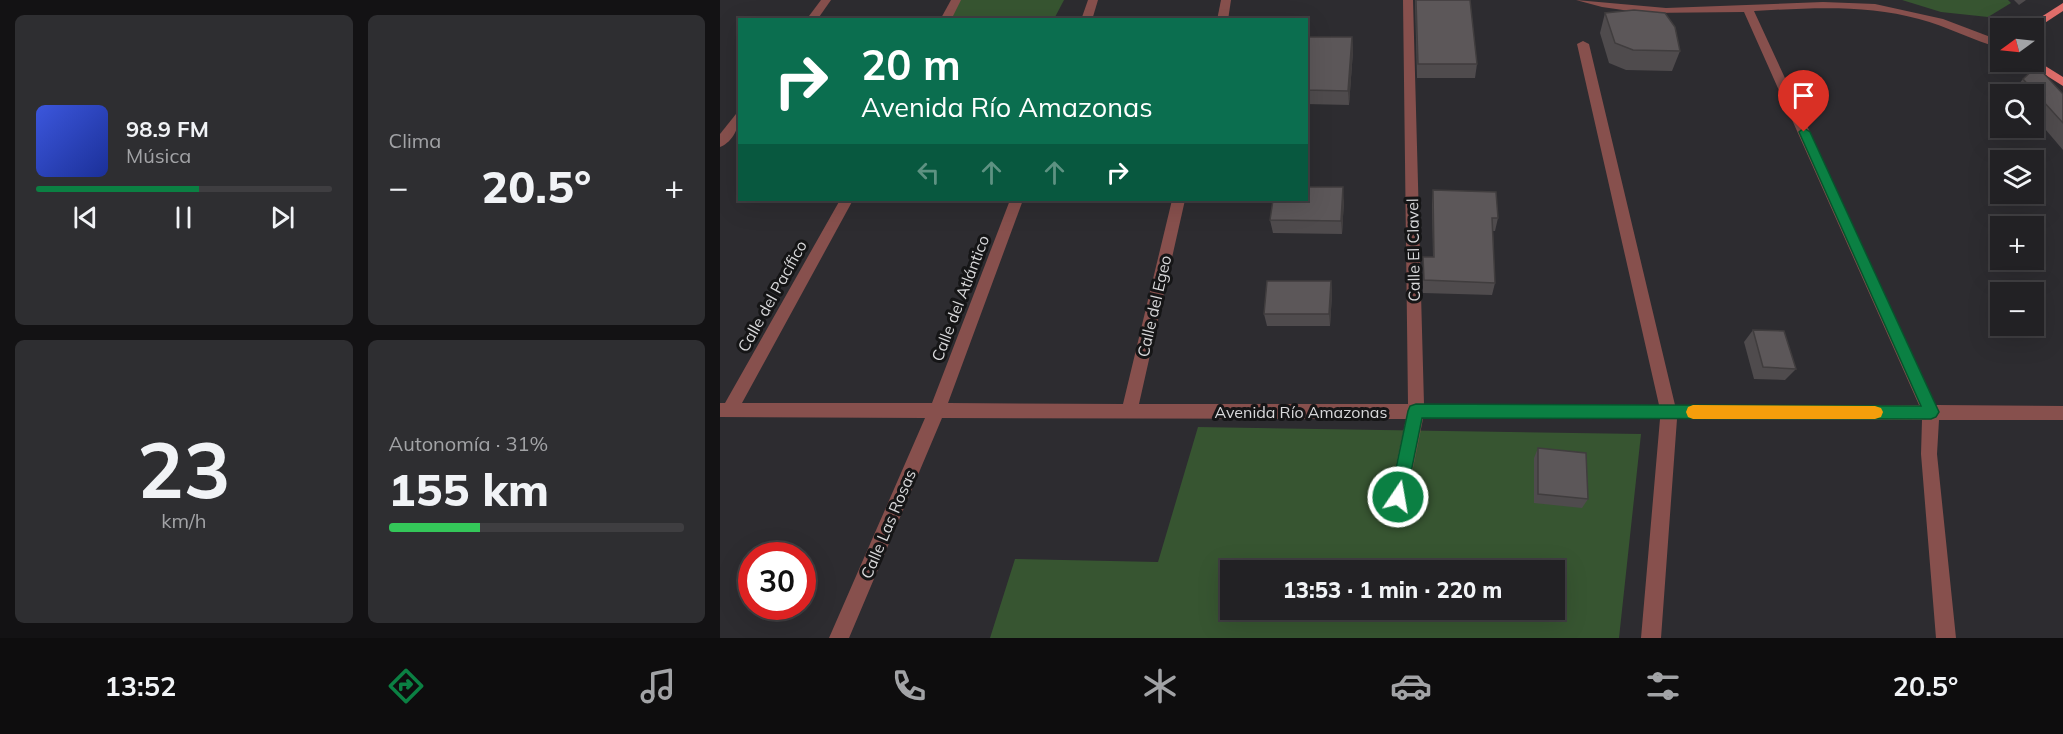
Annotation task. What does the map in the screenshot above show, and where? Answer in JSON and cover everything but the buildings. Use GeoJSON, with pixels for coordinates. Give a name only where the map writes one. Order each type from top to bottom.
{"type":"FeatureCollection","features":[{"type":"Feature","properties":{"kind":"main road"},"geometry":{"type":"LineString","coordinates":[[2044,18],[2063,6]]}},
{"type":"Feature","properties":{"kind":"main road"},"geometry":{"type":"LineString","coordinates":[[2044,70],[2063,82]]}},
{"type":"Feature","properties":{"kind":"street"},"geometry":{"type":"LineString","coordinates":[[812,18],[826,0]]}},
{"type":"Feature","properties":{"kind":"street"},"geometry":{"type":"LineString","coordinates":[[946,18],[956,0]]}},
{"type":"Feature","properties":{"kind":"street"},"geometry":{"type":"LineString","coordinates":[[1087,18],[1093,0]]}},
{"type":"Feature","properties":{"kind":"street"},"geometry":{"type":"LineString","coordinates":[[1222,18],[1226,0]]}},
{"type":"Feature","properties":{"kind":"street","name":"Calle El Clavel"},"geometry":{"type":"LineString","coordinates":[[1398,497],[1416,411],[1408,0]]}},
{"type":"Feature","properties":{"kind":"street"},"geometry":{"type":"LineString","coordinates":[[1581,0],[1639,10],[1718,5],[1747,7],[1831,4],[1876,7],[1922,16],[1965,29],[1990,40]]}},
{"type":"Feature","properties":{"kind":"street"},"geometry":{"type":"LineString","coordinates":[[1747,7],[1931,412],[1929,454],[1946,638]]}},
{"type":"Feature","properties":{"kind":"street"},"geometry":{"type":"LineString","coordinates":[[1583,44],[1670,412],[1650,638]]}},
{"type":"Feature","properties":{"kind":"street"},"geometry":{"type":"LineString","coordinates":[[720,144],[738,120]]}},
{"type":"Feature","properties":{"kind":"street","name":"Calle del Pacífico"},"geometry":{"type":"LineString","coordinates":[[725,410],[845,201]]}},
{"type":"Feature","properties":{"kind":"street","name":"Calle del Atlántico"},"geometry":{"type":"LineString","coordinates":[[937,410],[1017,201]]}},
{"type":"Feature","properties":{"kind":"street","name":"Calle del Egeo"},"geometry":{"type":"LineString","coordinates":[[1129,412],[1179,201]]}},
{"type":"Feature","properties":{"kind":"street","name":"Avenida Río Amazonas"},"geometry":{"type":"LineString","coordinates":[[725,410],[2063,413]]}},
{"type":"Feature","properties":{"kind":"street","name":"Calle Las Rosas"},"geometry":{"type":"LineString","coordinates":[[839,638],[937,410]]}},
{"type":"Feature","properties":{"kind":"green space"},"geometry":{"type":"Polygon","coordinates":[[[956,0],[1064,0],[1055,18],[945,18],[956,0]]]}},
{"type":"Feature","properties":{"kind":"green space"},"geometry":{"type":"Polygon","coordinates":[[[1902,0],[2008,0],[2011,3],[1988,17],[1941,12],[1902,0]]]}},
{"type":"Feature","properties":{"kind":"green space"},"geometry":{"type":"Polygon","coordinates":[[[1198,427],[1641,434],[1619,638],[990,638],[1015,559],[1158,562],[1198,427]]]}},
{"type":"Feature","properties":{"kind":"slow traffic"},"geometry":{"type":"LineString","coordinates":[[1693,412],[1875,412]]}},
{"type":"Feature","properties":{"kind":"route"},"geometry":{"type":"LineString","coordinates":[[1398,497],[1416,411],[1931,412],[1914,370],[1804,132]]}}]}
